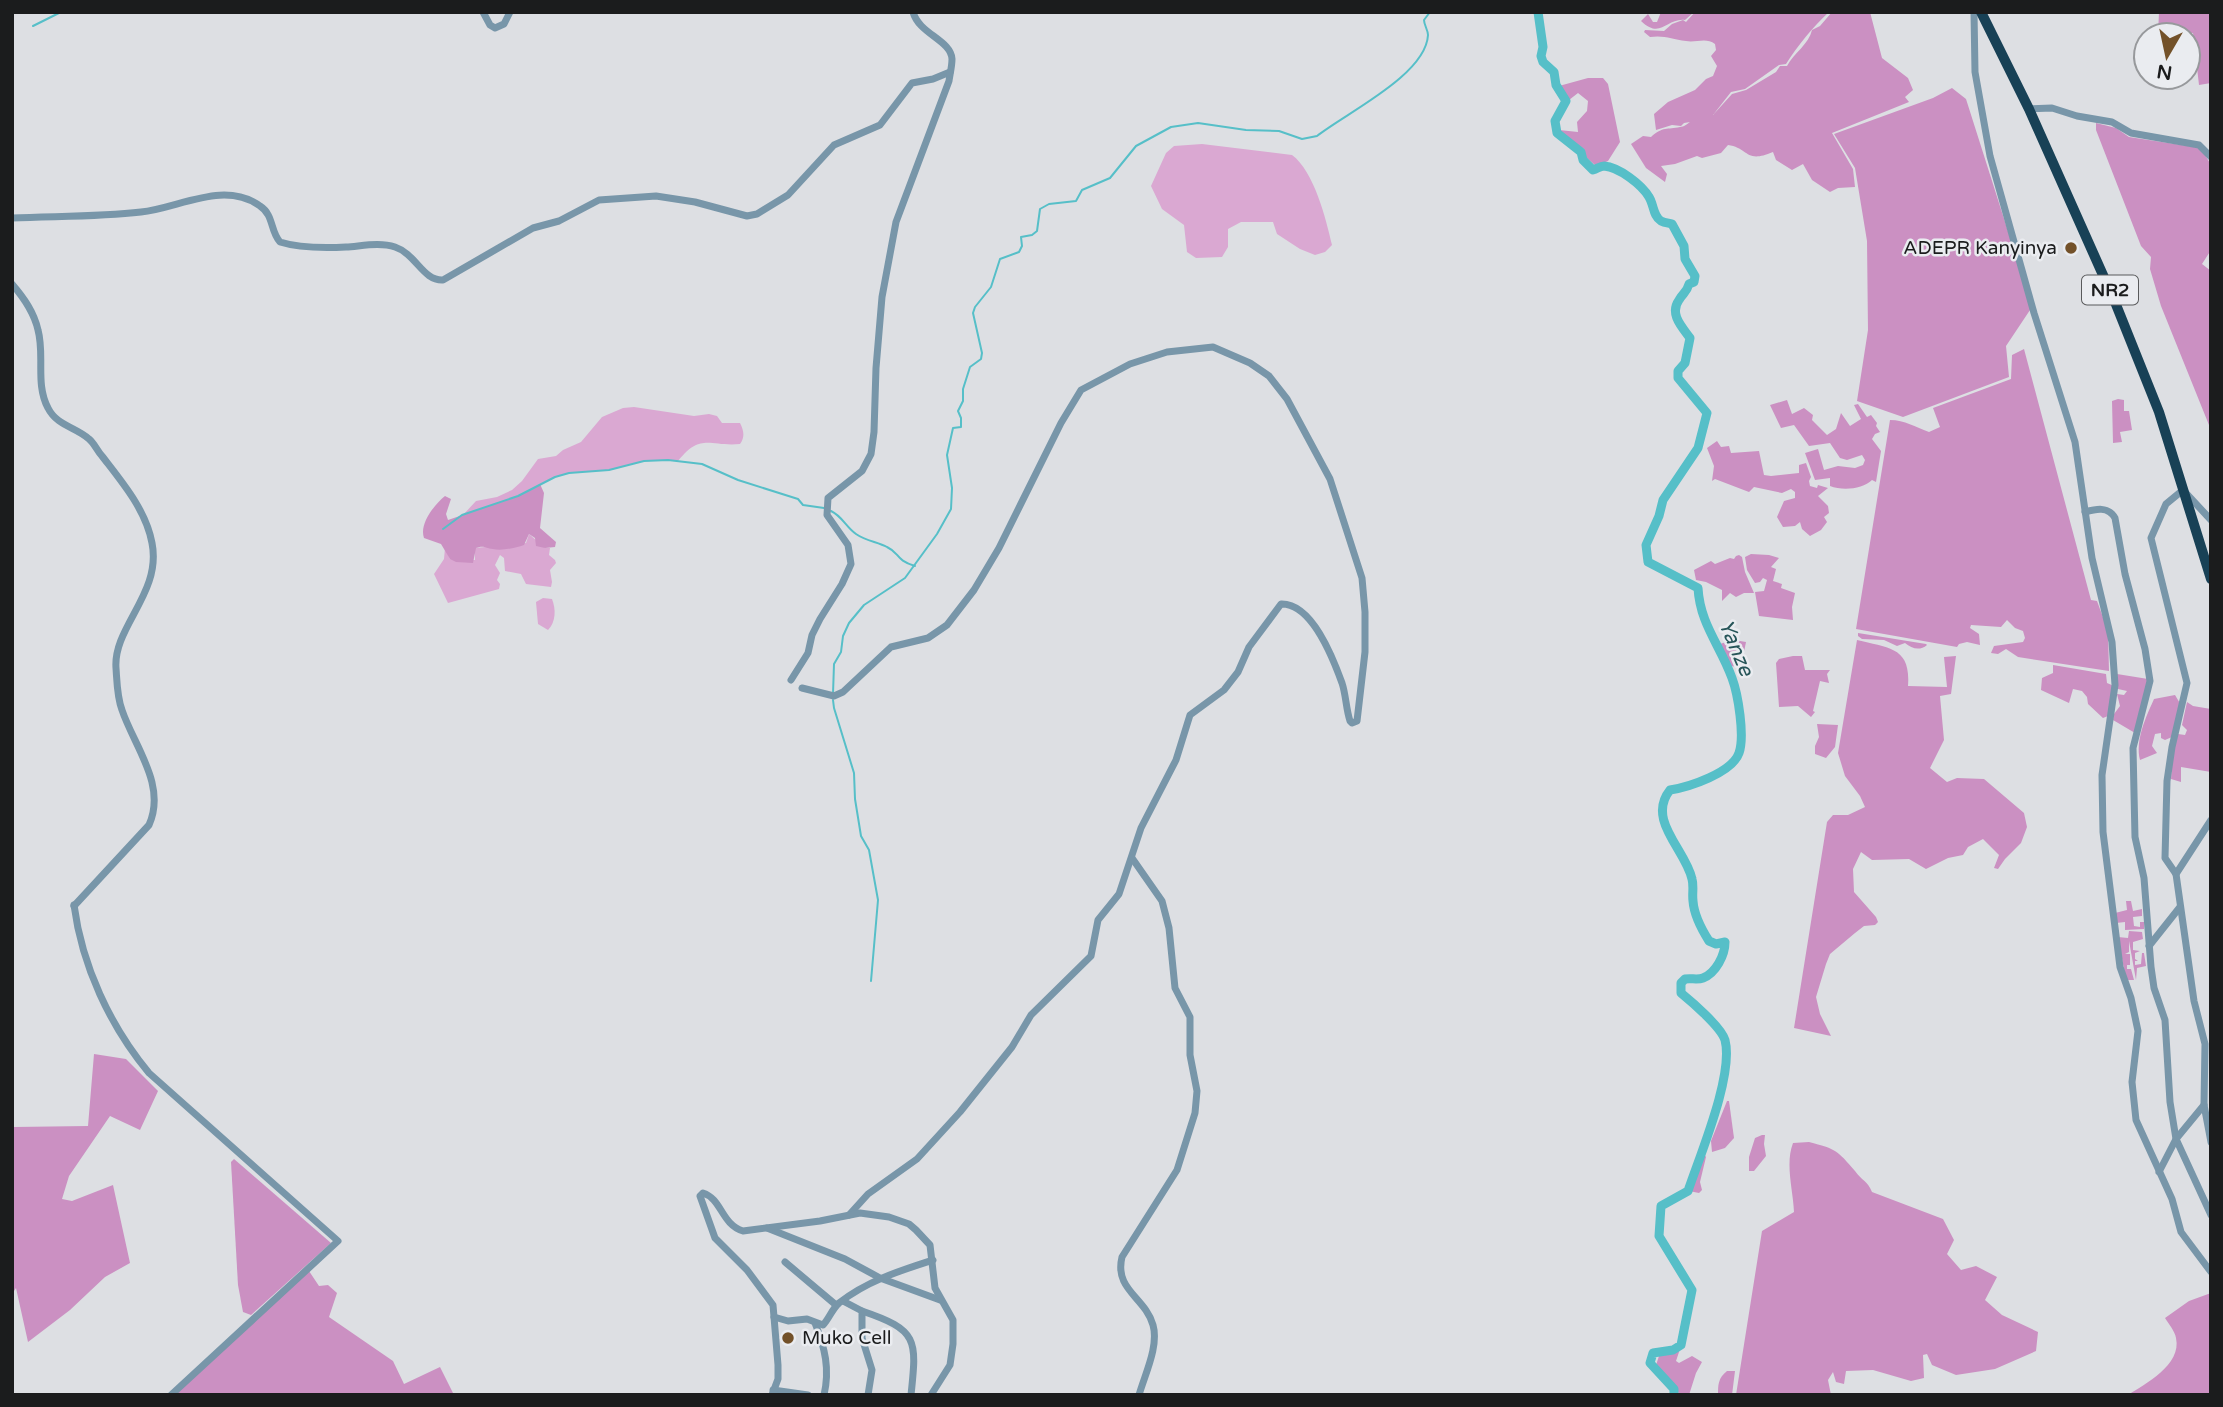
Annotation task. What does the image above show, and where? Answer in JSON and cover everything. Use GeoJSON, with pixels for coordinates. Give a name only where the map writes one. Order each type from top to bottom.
{"type":"FeatureCollection","features":[{"type":"Feature","properties":{"kind":"highway","name":"NR2"},"geometry":{"type":"LineString","coordinates":[[1981,12],[2029,109],[2115,302],[2159,412],[2211,579]]}},
{"type":"Feature","properties":{"kind":"street"},"geometry":{"type":"LineString","coordinates":[[483,12],[490,25],[495,28],[503,23],[510,12]]}},
{"type":"Feature","properties":{"kind":"street"},"geometry":{"type":"LineString","coordinates":[[791,680],[808,653],[816,627],[842,584],[850,564],[848,545],[827,515],[828,498],[862,471],[871,454],[878,342],[886,274],[896,222],[934,125],[950,72],[950,51],[924,30],[913,12]]}},
{"type":"Feature","properties":{"kind":"street"},"geometry":{"type":"LineString","coordinates":[[1974,12],[1975,72],[1990,156],[2034,313],[2075,442],[2100,597],[2112,642],[2115,700],[2102,775],[2103,820],[2120,967],[2131,998],[2138,1031],[2133,1082],[2136,1120],[2172,1199],[2181,1232],[2211,1272]]}},
{"type":"Feature","properties":{"kind":"street"},"geometry":{"type":"LineString","coordinates":[[12,218],[144,212],[178,202],[233,196],[248,199],[267,211],[280,242],[332,247],[391,246],[411,255],[434,279],[443,280],[536,227],[559,220],[599,200],[656,196],[695,202],[747,216],[757,214],[788,195],[834,145],[880,125],[912,83],[950,72]]}},
{"type":"Feature","properties":{"kind":"street"},"geometry":{"type":"LineString","coordinates":[[2029,109],[2052,108],[2077,116],[2112,122],[2131,133],[2199,145],[2211,157]]}},
{"type":"Feature","properties":{"kind":"street"},"geometry":{"type":"LineString","coordinates":[[12,284],[30,309],[39,331],[42,387],[46,406],[64,426],[93,442],[141,512],[152,542],[154,559],[148,585],[117,651],[115,665],[121,710],[151,778],[152,818],[149,825],[74,903],[82,943],[94,980],[115,1024],[149,1073],[338,1241],[171,1395]]}},
{"type":"Feature","properties":{"kind":"street"},"geometry":{"type":"LineString","coordinates":[[803,688],[834,696],[843,692],[891,648],[928,638],[947,625],[974,590],[999,548],[1061,423],[1081,390],[1130,364],[1167,352],[1213,347],[1250,363],[1269,376],[1287,399],[1330,479],[1362,578],[1365,652],[1355,723],[1350,721],[1343,685],[1316,627],[1302,611],[1281,604],[1249,647],[1238,673],[1224,690],[1190,715],[1176,760],[1141,828],[1119,894],[1098,920],[1091,956],[1031,1015],[1012,1047],[960,1112],[917,1159],[868,1194],[849,1215]]}},
{"type":"Feature","properties":{"kind":"street"},"geometry":{"type":"LineString","coordinates":[[2211,520],[2183,490],[2166,504],[2151,538],[2187,683],[2167,780],[2165,858],[2176,874],[2194,1001],[2205,1044],[2204,1105],[2211,1142]]}},
{"type":"Feature","properties":{"kind":"street"},"geometry":{"type":"LineString","coordinates":[[2085,512],[2104,510],[2112,513],[2115,518],[2125,574],[2145,649],[2150,681],[2133,748],[2135,837],[2144,878],[2149,924],[2148,947],[2154,988],[2165,1020],[2170,1102],[2176,1139],[2211,1215]]}},
{"type":"Feature","properties":{"kind":"street"},"geometry":{"type":"LineString","coordinates":[[2176,874],[2211,820]]}},
{"type":"Feature","properties":{"kind":"street"},"geometry":{"type":"LineString","coordinates":[[1132,858],[1161,901],[1169,928],[1175,988],[1190,1017],[1190,1055],[1196,1091],[1195,1113],[1177,1170],[1122,1257],[1122,1281],[1153,1324],[1152,1350],[1139,1395]]}},
{"type":"Feature","properties":{"kind":"street"},"geometry":{"type":"LineString","coordinates":[[2148,947],[2180,907]]}},
{"type":"Feature","properties":{"kind":"street"},"geometry":{"type":"LineString","coordinates":[[2159,1171],[2176,1139],[2204,1105]]}},
{"type":"Feature","properties":{"kind":"street"},"geometry":{"type":"LineString","coordinates":[[808,1395],[773,1392],[778,1379],[778,1365],[771,1300],[747,1270],[720,1245],[700,1196],[703,1193],[712,1198],[732,1228],[743,1231],[849,1215],[878,1215],[909,1224],[930,1245],[935,1288],[953,1320],[950,1364],[930,1395]]}},
{"type":"Feature","properties":{"kind":"street"},"geometry":{"type":"LineString","coordinates":[[766,1228],[845,1259],[880,1278],[941,1300]]}},
{"type":"Feature","properties":{"kind":"street"},"geometry":{"type":"LineString","coordinates":[[774,1317],[788,1321],[807,1319],[823,1325],[839,1303],[862,1286],[933,1260]]}},
{"type":"Feature","properties":{"kind":"street"},"geometry":{"type":"LineString","coordinates":[[785,1262],[839,1303],[893,1322],[912,1340],[915,1352],[911,1395]]}},
{"type":"Feature","properties":{"kind":"street"},"geometry":{"type":"LineString","coordinates":[[862,1311],[862,1338],[873,1370],[868,1395]]}},
{"type":"Feature","properties":{"kind":"street"},"geometry":{"type":"LineString","coordinates":[[815,1323],[827,1359],[828,1376],[824,1395]]}},
{"type":"Feature","properties":{"kind":"street"},"geometry":{"type":"LineString","coordinates":[[938,1395],[939,1383]]}},
{"type":"Feature","properties":{"kind":"shaded area"},"geometry":{"type":"Polygon","coordinates":[[[1661,12],[1694,12],[1685,20],[1678,20],[1659,29],[1641,21],[1648,14],[1653,22],[1657,22],[1661,12]]]}},
{"type":"Feature","properties":{"kind":"shaded area"},"geometry":{"type":"Polygon","coordinates":[[[1695,12],[1829,12],[1806,36],[1786,64],[1779,65],[1745,89],[1731,92],[1713,115],[1732,94],[1746,90],[1776,72],[1780,66],[1787,66],[1808,40],[1812,30],[1820,26],[1832,12],[1870,12],[1882,58],[1908,78],[1913,90],[1905,97],[1909,102],[1832,133],[1853,169],[1855,187],[1838,188],[1830,192],[1812,180],[1803,164],[1792,170],[1776,160],[1773,152],[1752,156],[1728,145],[1721,153],[1702,158],[1697,156],[1661,166],[1667,174],[1665,182],[1646,168],[1631,144],[1643,136],[1651,137],[1662,130],[1690,122],[1656,130],[1654,114],[1668,102],[1695,90],[1713,76],[1717,66],[1711,56],[1716,50],[1712,42],[1650,37],[1644,32],[1664,31],[1672,24],[1683,20],[1686,22],[1695,12]]]}},
{"type":"Feature","properties":{"kind":"shaded area"},"geometry":{"type":"Polygon","coordinates":[[[2159,12],[2211,12],[2211,83],[2202,84],[2202,21],[2159,21],[2159,12]]]}},
{"type":"Feature","properties":{"kind":"shaded area"},"geometry":{"type":"Polygon","coordinates":[[[1588,78],[1603,78],[1608,84],[1620,142],[1608,161],[1596,166],[1586,157],[1584,149],[1559,130],[1578,132],[1577,122],[1587,111],[1588,101],[1578,93],[1569,100],[1559,86],[1588,78]]]}},
{"type":"Feature","properties":{"kind":"shaded area"},"geometry":{"type":"Polygon","coordinates":[[[1952,88],[1966,99],[2032,307],[2006,346],[2009,377],[1903,417],[1857,401],[1868,330],[1867,241],[1855,168],[1834,134],[1933,98],[1952,88]]]}},
{"type":"Feature","properties":{"kind":"shaded area"},"geometry":{"type":"Polygon","coordinates":[[[2096,123],[2116,128],[2129,137],[2201,148],[2211,165],[2211,250],[2202,264],[2211,271],[2211,430],[2161,306],[2150,269],[2151,257],[2141,246],[2096,130],[2096,123]]]}},
{"type":"Feature","properties":{"kind":"shaded area"},"geometry":{"type":"Polygon","coordinates":[[[1202,144],[1292,155],[1300,162],[1313,184],[1323,209],[1332,245],[1325,252],[1315,255],[1277,234],[1273,222],[1241,222],[1228,229],[1228,247],[1222,257],[1196,258],[1187,252],[1184,225],[1162,209],[1151,186],[1166,153],[1174,146],[1202,144]]]}},
{"type":"Feature","properties":{"kind":"shaded area"},"geometry":{"type":"Polygon","coordinates":[[[2024,349],[2091,600],[2097,601],[2108,631],[2109,671],[2018,657],[2006,649],[1998,654],[1991,653],[1994,646],[2023,642],[2025,638],[2023,631],[2007,620],[2001,627],[1971,625],[1970,628],[1979,634],[1980,645],[1967,642],[1957,647],[1856,629],[1890,420],[1905,422],[1929,432],[1940,427],[1933,408],[2011,379],[2012,355],[2024,349]]]}},
{"type":"Feature","properties":{"kind":"shaded area"},"geometry":{"type":"Polygon","coordinates":[[[1787,400],[1792,414],[1804,408],[1813,415],[1812,420],[1827,435],[1836,429],[1841,413],[1850,426],[1861,419],[1854,405],[1858,404],[1867,417],[1871,415],[1880,432],[1872,439],[1881,451],[1876,482],[1872,480],[1847,489],[1830,486],[1830,478],[1815,480],[1805,453],[1818,449],[1824,470],[1838,466],[1855,468],[1863,465],[1865,460],[1862,455],[1847,460],[1840,458],[1830,443],[1809,446],[1794,425],[1781,428],[1770,405],[1787,400]]]}},
{"type":"Feature","properties":{"kind":"shaded area"},"geometry":{"type":"Polygon","coordinates":[[[2124,400],[2124,411],[2129,411],[2132,430],[2120,432],[2122,442],[2113,443],[2112,401],[2124,400]]]}},
{"type":"Feature","properties":{"kind":"shaded area"},"geometry":{"type":"Polygon","coordinates":[[[634,407],[694,416],[717,416],[722,423],[740,423],[743,439],[740,444],[700,444],[686,452],[678,461],[644,461],[609,470],[569,473],[555,477],[518,496],[463,515],[476,501],[497,497],[512,490],[538,459],[556,456],[581,442],[602,417],[623,408],[634,407]]]}},
{"type":"Feature","properties":{"kind":"shaded area"},"geometry":{"type":"Polygon","coordinates":[[[1717,441],[1721,447],[1729,446],[1731,453],[1759,451],[1764,475],[1799,473],[1799,465],[1806,463],[1811,477],[1810,486],[1828,488],[1818,496],[1828,506],[1829,513],[1824,517],[1827,522],[1821,530],[1810,536],[1802,529],[1800,522],[1795,526],[1783,527],[1777,517],[1784,501],[1795,498],[1795,492],[1791,489],[1782,493],[1754,487],[1749,492],[1715,479],[1712,481],[1714,466],[1707,448],[1717,441]]]}},
{"type":"Feature","properties":{"kind":"shaded area"},"geometry":{"type":"Polygon","coordinates":[[[540,484],[544,493],[540,528],[556,542],[555,547],[536,546],[535,538],[529,534],[524,545],[500,550],[479,547],[476,548],[473,563],[456,562],[450,559],[441,544],[424,538],[426,521],[445,496],[451,499],[446,514],[448,520],[518,496],[540,484]]]}},
{"type":"Feature","properties":{"kind":"shaded area"},"geometry":{"type":"Polygon","coordinates":[[[529,534],[545,548],[550,548],[549,555],[555,560],[556,563],[550,570],[551,587],[526,584],[521,574],[505,571],[504,558],[500,555],[495,565],[500,573],[497,580],[499,589],[448,603],[434,574],[444,559],[445,548],[450,559],[475,560],[475,548],[526,543],[529,534]]]}},
{"type":"Feature","properties":{"kind":"shaded area"},"geometry":{"type":"Polygon","coordinates":[[[1751,554],[1779,558],[1771,567],[1776,569],[1773,581],[1782,584],[1781,588],[1795,593],[1793,620],[1759,616],[1755,592],[1764,591],[1767,580],[1763,578],[1755,583],[1747,570],[1745,557],[1751,554]]]}},
{"type":"Feature","properties":{"kind":"shaded area"},"geometry":{"type":"Polygon","coordinates":[[[1739,555],[1754,593],[1744,593],[1736,597],[1730,593],[1722,601],[1722,590],[1696,580],[1694,570],[1711,561],[1715,564],[1739,555]]]}},
{"type":"Feature","properties":{"kind":"shaded area"},"geometry":{"type":"Polygon","coordinates":[[[543,598],[552,599],[554,607],[554,619],[548,630],[538,624],[536,602],[543,598]]]}},
{"type":"Feature","properties":{"kind":"shaded area"},"geometry":{"type":"Polygon","coordinates":[[[1858,633],[1927,645],[1919,649],[1905,643],[1897,646],[1884,640],[1862,639],[1858,633]]]}},
{"type":"Feature","properties":{"kind":"shaded area"},"geometry":{"type":"Polygon","coordinates":[[[1734,640],[1746,642],[1741,667],[1729,666],[1716,645],[1734,640]]]}},
{"type":"Feature","properties":{"kind":"shaded area"},"geometry":{"type":"Polygon","coordinates":[[[1857,640],[1888,648],[1902,656],[1908,673],[1908,686],[1947,687],[1944,657],[1956,656],[1951,694],[1940,696],[1944,740],[1930,768],[1947,782],[1957,778],[1984,779],[2024,813],[2027,827],[2021,843],[1998,869],[1994,868],[1999,855],[1983,839],[1968,847],[1963,855],[1948,858],[1926,869],[1909,859],[1872,860],[1861,852],[1853,869],[1854,892],[1878,922],[1864,926],[1830,954],[1816,997],[1820,1014],[1831,1036],[1794,1028],[1827,822],[1833,815],[1848,815],[1865,807],[1845,776],[1838,753],[1857,640]]]}},
{"type":"Feature","properties":{"kind":"shaded area"},"geometry":{"type":"Polygon","coordinates":[[[1802,656],[1805,670],[1830,670],[1827,674],[1829,683],[1820,681],[1813,711],[1815,712],[1811,717],[1798,706],[1779,707],[1776,663],[1779,659],[1802,656]]]}},
{"type":"Feature","properties":{"kind":"shaded area"},"geometry":{"type":"Polygon","coordinates":[[[2053,665],[2106,674],[2107,683],[2114,686],[2108,716],[2103,718],[2088,704],[2082,691],[2073,689],[2069,703],[2041,690],[2042,678],[2053,673],[2053,665]]]}},
{"type":"Feature","properties":{"kind":"shaded area"},"geometry":{"type":"Polygon","coordinates":[[[2117,674],[2148,679],[2135,733],[2113,720],[2120,706],[2117,694],[2124,695],[2127,691],[2118,689],[2117,674]]]}},
{"type":"Feature","properties":{"kind":"shaded area"},"geometry":{"type":"Polygon","coordinates":[[[2175,695],[2181,705],[2172,737],[2165,740],[2161,738],[2161,733],[2155,734],[2152,746],[2157,753],[2140,760],[2140,737],[2154,699],[2175,695]]]}},
{"type":"Feature","properties":{"kind":"shaded area"},"geometry":{"type":"Polygon","coordinates":[[[2187,702],[2193,706],[2211,709],[2211,772],[2181,767],[2181,782],[2171,779],[2178,734],[2185,735],[2187,730],[2182,725],[2187,702]]]}},
{"type":"Feature","properties":{"kind":"shaded area"},"geometry":{"type":"Polygon","coordinates":[[[1817,724],[1838,725],[1835,747],[1826,758],[1815,754],[1819,737],[1817,724]]]}},
{"type":"Feature","properties":{"kind":"shaded area"},"geometry":{"type":"Polygon","coordinates":[[[2126,901],[2131,901],[2133,911],[2142,909],[2142,916],[2133,917],[2134,926],[2140,927],[2140,922],[2144,922],[2144,929],[2125,930],[2125,922],[2116,923],[2115,913],[2127,910],[2126,901]]]}},
{"type":"Feature","properties":{"kind":"shaded area"},"geometry":{"type":"Polygon","coordinates":[[[2129,931],[2142,932],[2143,939],[2133,942],[2133,950],[2140,951],[2135,953],[2135,959],[2138,961],[2135,961],[2135,965],[2141,964],[2144,953],[2146,966],[2137,968],[2136,980],[2129,941],[2129,952],[2125,954],[2130,954],[2130,965],[2127,965],[2127,969],[2131,969],[2134,980],[2126,980],[2118,937],[2128,938],[2129,931]]]}},
{"type":"Feature","properties":{"kind":"shaded area"},"geometry":{"type":"Polygon","coordinates":[[[94,1054],[126,1059],[158,1091],[140,1130],[110,1116],[69,1176],[62,1199],[72,1201],[113,1185],[130,1263],[105,1277],[70,1310],[28,1342],[16,1288],[12,1294],[12,1124],[14,1127],[88,1126],[94,1054]]]}},
{"type":"Feature","properties":{"kind":"shaded area"},"geometry":{"type":"Polygon","coordinates":[[[1727,1101],[1734,1138],[1725,1148],[1712,1152],[1711,1141],[1727,1101]]]}},
{"type":"Feature","properties":{"kind":"shaded area"},"geometry":{"type":"Polygon","coordinates":[[[1765,1135],[1766,1156],[1754,1171],[1749,1171],[1749,1157],[1755,1138],[1765,1135]]]}},
{"type":"Feature","properties":{"kind":"shaded area"},"geometry":{"type":"Polygon","coordinates":[[[1809,1142],[1840,1154],[1872,1192],[1943,1219],[1954,1240],[1947,1254],[1961,1270],[1976,1266],[1997,1277],[1985,1300],[2002,1315],[2038,1332],[2036,1351],[1995,1369],[1956,1375],[1932,1365],[1927,1354],[1923,1355],[1924,1378],[1911,1381],[1873,1370],[1846,1371],[1844,1384],[1836,1382],[1833,1372],[1828,1380],[1831,1395],[1736,1395],[1762,1231],[1794,1212],[1791,1151],[1793,1143],[1809,1142]]]}},
{"type":"Feature","properties":{"kind":"shaded area"},"geometry":{"type":"Polygon","coordinates":[[[1701,1154],[1706,1157],[1700,1182],[1702,1190],[1699,1193],[1689,1191],[1701,1154]]]}},
{"type":"Feature","properties":{"kind":"shaded area"},"geometry":{"type":"Polygon","coordinates":[[[234,1159],[331,1243],[251,1315],[243,1312],[238,1285],[231,1162],[234,1159]]]}},
{"type":"Feature","properties":{"kind":"shaded area"},"geometry":{"type":"Polygon","coordinates":[[[309,1271],[319,1286],[328,1285],[337,1293],[329,1317],[393,1361],[404,1384],[440,1367],[454,1395],[173,1395],[309,1271]]]}},
{"type":"Feature","properties":{"kind":"shaded area"},"geometry":{"type":"Polygon","coordinates":[[[2211,1293],[2211,1395],[2128,1395],[2161,1372],[2173,1357],[2176,1338],[2165,1318],[2189,1301],[2211,1293]]]}},
{"type":"Feature","properties":{"kind":"shaded area"},"geometry":{"type":"Polygon","coordinates":[[[1681,1346],[1676,1361],[1679,1363],[1692,1356],[1702,1362],[1689,1395],[1675,1392],[1655,1368],[1660,1353],[1674,1351],[1681,1346]]]}},
{"type":"Feature","properties":{"kind":"shaded area"},"geometry":{"type":"Polygon","coordinates":[[[1727,1371],[1735,1371],[1732,1395],[1718,1395],[1719,1382],[1727,1371]]]}},
{"type":"Feature","properties":{"kind":"waterway"},"geometry":{"type":"LineString","coordinates":[[33,26],[61,12]]}},
{"type":"Feature","properties":{"kind":"waterway"},"geometry":{"type":"LineString","coordinates":[[833,694],[834,664],[841,652],[843,636],[849,623],[864,605],[905,578],[937,534],[951,509],[952,488],[947,455],[953,428],[961,427],[958,411],[963,401],[963,389],[970,367],[981,359],[982,353],[973,313],[991,287],[1000,259],[1019,252],[1022,246],[1021,237],[1037,231],[1040,209],[1049,204],[1076,201],[1082,190],[1110,178],[1136,146],[1171,127],[1198,123],[1246,130],[1279,131],[1302,139],[1317,136],[1383,92],[1414,64],[1424,50],[1428,35],[1424,20],[1430,12]]}},
{"type":"Feature","properties":{"kind":"waterway","name":"Yanze"},"geometry":{"type":"LineString","coordinates":[[1538,12],[1543,47],[1541,56],[1543,62],[1554,72],[1556,85],[1566,101],[1555,121],[1557,133],[1581,152],[1583,160],[1593,170],[1603,166],[1610,167],[1630,177],[1641,187],[1649,197],[1658,219],[1672,224],[1684,246],[1685,259],[1695,276],[1694,282],[1689,284],[1675,310],[1690,338],[1685,363],[1678,371],[1678,378],[1707,413],[1698,448],[1663,500],[1646,545],[1648,562],[1698,588],[1702,613],[1732,678],[1740,715],[1741,746],[1735,760],[1709,778],[1670,790],[1662,812],[1665,824],[1693,882],[1694,906],[1701,927],[1709,941],[1716,944],[1725,942],[1721,958],[1708,976],[1685,979],[1681,983],[1681,993],[1718,1028],[1725,1040],[1726,1055],[1720,1094],[1688,1191],[1661,1206],[1659,1236],[1692,1290],[1681,1345],[1673,1350],[1653,1353],[1650,1363],[1674,1389],[1674,1395]]}},
{"type":"Feature","properties":{"kind":"waterway"},"geometry":{"type":"LineString","coordinates":[[443,529],[462,515],[518,496],[555,477],[569,473],[609,470],[644,461],[668,460],[702,464],[738,480],[798,499],[803,505],[824,508]]}},
{"type":"Feature","properties":{"kind":"waterway"},"geometry":{"type":"LineString","coordinates":[[831,511],[856,534],[887,547],[915,566]]}},
{"type":"Feature","properties":{"kind":"waterway"},"geometry":{"type":"LineString","coordinates":[[833,700],[854,773],[861,836],[869,850],[878,900],[871,981]]}},
{"type":"Feature","properties":{"kind":"place","name":"ADEPR Kanyinya"},"geometry":{"type":"Point","coordinates":[2071,248]}},
{"type":"Feature","properties":{"kind":"place","name":"Muko Cell"},"geometry":{"type":"Point","coordinates":[788,1338]}}]}
